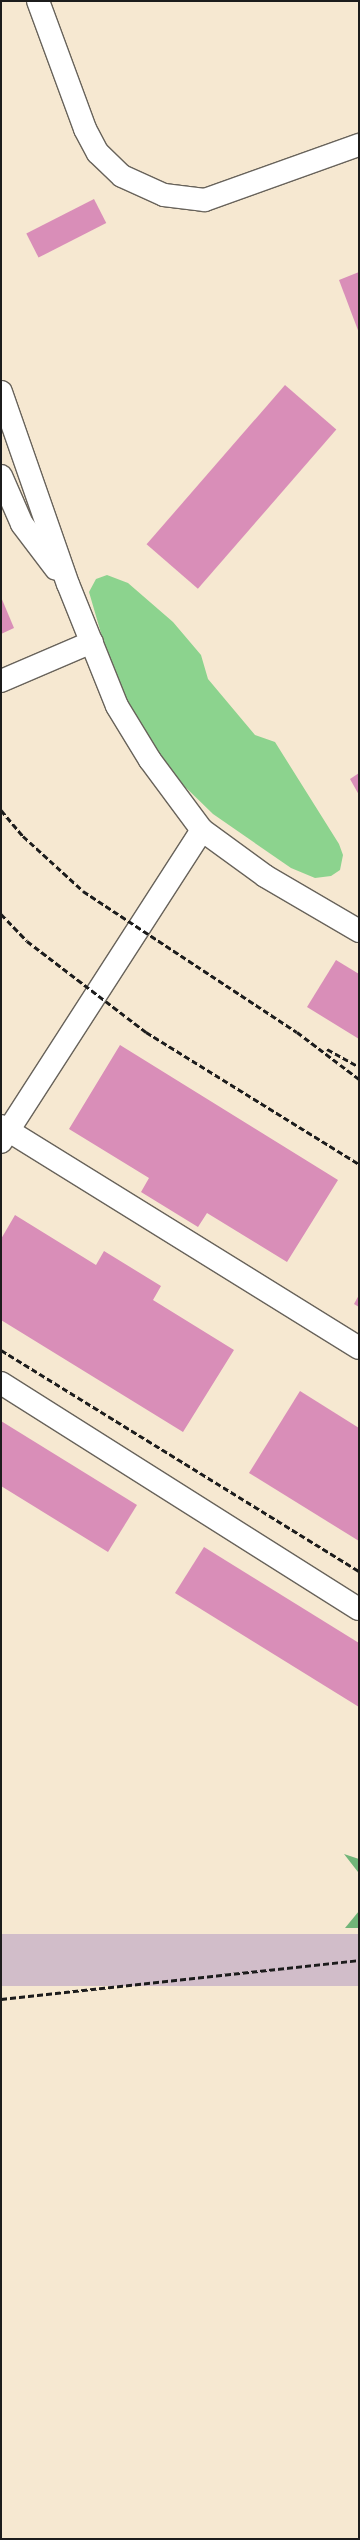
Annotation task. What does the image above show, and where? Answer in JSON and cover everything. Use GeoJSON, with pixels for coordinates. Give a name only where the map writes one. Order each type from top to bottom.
{"type":"FeatureCollection","features":[{"type":"Feature","properties":{"kind":"lane"},"geometry":{"type":"LineString","coordinates":[[38,1],[85,129],[98,153],[122,176],[164,195],[205,200],[359,145]]}},
{"type":"Feature","properties":{"kind":"lane"},"geometry":{"type":"LineString","coordinates":[[1,392],[68,584],[127,727],[202,830],[265,876],[359,931]]}},
{"type":"Feature","properties":{"kind":"lane"},"geometry":{"type":"LineString","coordinates":[[1,476],[22,524],[68,584]]}},
{"type":"Feature","properties":{"kind":"lane"},"geometry":{"type":"LineString","coordinates":[[1,681],[92,642]]}},
{"type":"Feature","properties":{"kind":"lane"},"geometry":{"type":"LineString","coordinates":[[202,830],[3,1133],[359,1348]]}},
{"type":"Feature","properties":{"kind":"lane"},"geometry":{"type":"LineString","coordinates":[[1,1383],[359,1609]]}},
{"type":"Feature","properties":{"kind":"shaded area"},"geometry":{"type":"Polygon","coordinates":[[[1,1934],[359,1934],[359,1986],[1,1986],[1,1934]]]}},
{"type":"Feature","properties":{"kind":"green space"},"geometry":{"type":"Polygon","coordinates":[[[107,575],[128,583],[173,622],[201,655],[208,679],[255,735],[275,742],[339,844],[343,855],[340,870],[331,876],[315,878],[291,868],[213,814],[176,778],[133,716],[112,671],[89,592],[96,579],[107,575]]]}},
{"type":"Feature","properties":{"kind":"green space"},"geometry":{"type":"Polygon","coordinates":[[[344,1854],[359,1859],[359,1874],[358,1872],[344,1854]]]}},
{"type":"Feature","properties":{"kind":"green space"},"geometry":{"type":"Polygon","coordinates":[[[359,1911],[359,1928],[345,1928],[359,1911]]]}},
{"type":"Feature","properties":{"kind":"building"},"geometry":{"type":"Polygon","coordinates":[[[94,199],[106,223],[39,258],[26,234],[94,199]]]}},
{"type":"Feature","properties":{"kind":"building"},"geometry":{"type":"Polygon","coordinates":[[[359,272],[359,333],[339,280],[359,272]]]}},
{"type":"Feature","properties":{"kind":"building"},"geometry":{"type":"Polygon","coordinates":[[[285,385],[336,430],[198,589],[147,544],[285,385]]]}},
{"type":"Feature","properties":{"kind":"building"},"geometry":{"type":"Polygon","coordinates":[[[1,597],[14,628],[1,634],[1,597]]]}},
{"type":"Feature","properties":{"kind":"building"},"geometry":{"type":"Polygon","coordinates":[[[359,773],[359,795],[350,779],[359,773]]]}},
{"type":"Feature","properties":{"kind":"building"},"geometry":{"type":"Polygon","coordinates":[[[336,960],[359,974],[359,1039],[307,1007],[336,960]]]}},
{"type":"Feature","properties":{"kind":"building"},"geometry":{"type":"Polygon","coordinates":[[[120,1045],[338,1180],[287,1262],[207,1213],[198,1227],[141,1192],[149,1178],[69,1129],[120,1045]]]}},
{"type":"Feature","properties":{"kind":"building"},"geometry":{"type":"Polygon","coordinates":[[[15,1215],[96,1265],[104,1251],[161,1286],[153,1300],[234,1350],[183,1432],[1,1320],[1,1239],[15,1215]]]}},
{"type":"Feature","properties":{"kind":"building"},"geometry":{"type":"Polygon","coordinates":[[[359,1295],[359,1307],[354,1304],[359,1295]]]}},
{"type":"Feature","properties":{"kind":"building"},"geometry":{"type":"Polygon","coordinates":[[[300,1391],[359,1428],[359,1541],[249,1473],[300,1391]]]}},
{"type":"Feature","properties":{"kind":"building"},"geometry":{"type":"Polygon","coordinates":[[[1,1421],[137,1505],[108,1552],[1,1486],[1,1421]]]}},
{"type":"Feature","properties":{"kind":"building"},"geometry":{"type":"Polygon","coordinates":[[[204,1547],[359,1643],[359,1707],[175,1593],[204,1547]]]}},
{"type":"Feature","properties":{"kind":"railway"},"geometry":{"type":"LineString","coordinates":[[1,810],[23,836],[83,891],[297,1032],[359,1079]]}},
{"type":"Feature","properties":{"kind":"railway"},"geometry":{"type":"LineString","coordinates":[[1,914],[27,941],[146,1032],[359,1164]]}},
{"type":"Feature","properties":{"kind":"railway"},"geometry":{"type":"LineString","coordinates":[[327,1049],[359,1067]]}},
{"type":"Feature","properties":{"kind":"railway"},"geometry":{"type":"LineString","coordinates":[[1,1350],[359,1571]]}},
{"type":"Feature","properties":{"kind":"railway"},"geometry":{"type":"LineString","coordinates":[[1,1999],[359,1960]]}}]}
